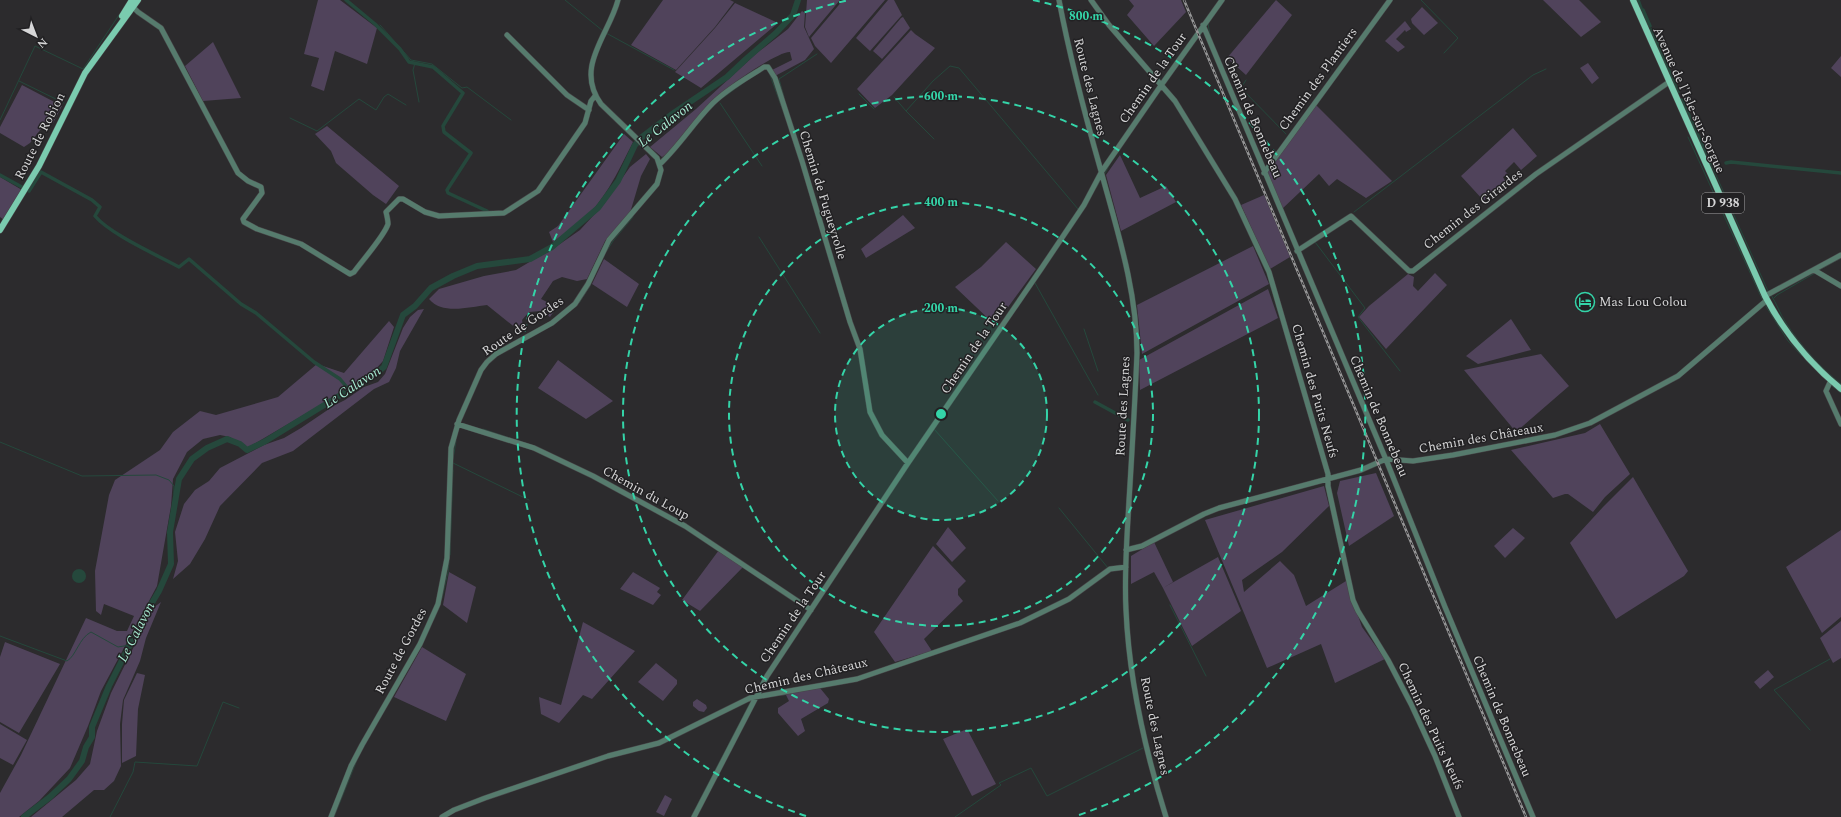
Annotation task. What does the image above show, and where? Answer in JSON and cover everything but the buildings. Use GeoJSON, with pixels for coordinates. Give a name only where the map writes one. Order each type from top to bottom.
{"type":"FeatureCollection","features":[{"type":"Feature","properties":{"kind":"main road","name":"Avenue de l'Isle-sur-Sorgue"},"geometry":{"type":"LineString","coordinates":[[1633,0],[1766,298],[1793,340],[1810,360],[1841,389]]}},
{"type":"Feature","properties":{"kind":"main road","name":"Route de Robion"},"geometry":{"type":"LineString","coordinates":[[0,230],[39,166],[77,87],[134,3]]}},
{"type":"Feature","properties":{"kind":"street"},"geometry":{"type":"LineString","coordinates":[[618,0],[594,54],[591,66],[591,79],[595,96],[601,104],[652,153],[660,164]]}},
{"type":"Feature","properties":{"kind":"street","name":"Route des Lagnes"},"geometry":{"type":"LineString","coordinates":[[1059,0],[1075,75],[1117,227],[1137,331],[1126,550],[1126,608],[1134,688],[1145,745],[1166,817]]}},
{"type":"Feature","properties":{"kind":"street","name":"Chemin des Puits Neufs"},"geometry":{"type":"LineString","coordinates":[[1091,0],[1125,43],[1175,100],[1235,199],[1269,272],[1328,479],[1330,497],[1352,592],[1358,611],[1400,681],[1435,756],[1459,817]]}},
{"type":"Feature","properties":{"kind":"street","name":"Chemin de la Tour"},"geometry":{"type":"LineString","coordinates":[[694,817],[767,676],[908,463],[1041,270],[1084,205],[1101,173],[1203,24],[1222,0]]}},
{"type":"Feature","properties":{"kind":"street","name":"Chemin des Plantiers"},"geometry":{"type":"LineString","coordinates":[[1264,173],[1390,0]]}},
{"type":"Feature","properties":{"kind":"street"},"geometry":{"type":"LineString","coordinates":[[134,3],[161,28],[238,173],[248,181],[260,187],[262,193],[243,219],[244,222],[257,229],[301,244],[350,274],[354,272],[380,238],[388,222],[386,212],[399,199],[403,199],[431,215],[438,216],[504,213],[538,191],[585,124],[591,102],[595,96]]}},
{"type":"Feature","properties":{"kind":"street","name":"Chemin de Bonnebeau"},"geometry":{"type":"LineString","coordinates":[[1203,24],[1264,173],[1386,459],[1445,607],[1533,817]]}},
{"type":"Feature","properties":{"kind":"street"},"geometry":{"type":"LineString","coordinates":[[507,36],[567,95],[589,110]]}},
{"type":"Feature","properties":{"kind":"street","name":"Chemin de Fugueyrolle"},"geometry":{"type":"LineString","coordinates":[[660,164],[676,148],[713,103],[724,93],[764,66],[768,68],[775,78],[802,161],[850,322],[860,349],[870,412],[882,435],[908,463]]}},
{"type":"Feature","properties":{"kind":"street","name":"Chemin des Girardes"},"geometry":{"type":"LineString","coordinates":[[1297,251],[1351,216],[1409,271],[1413,271],[1536,174],[1669,82]]}},
{"type":"Feature","properties":{"kind":"street","name":"Route de Gordes"},"geometry":{"type":"LineString","coordinates":[[332,817],[351,766],[435,615],[447,558],[451,448],[457,424],[481,370],[487,362],[514,343],[552,323],[564,314],[579,298],[609,240],[657,184],[661,175],[660,164]]}},
{"type":"Feature","properties":{"kind":"street","name":"Chemin des Châteaux"},"geometry":{"type":"LineString","coordinates":[[1126,550],[1137,548],[1219,508],[1361,470],[1386,459],[1413,461],[1453,455],[1554,435],[1590,422],[1678,376],[1766,298],[1841,255]]}},
{"type":"Feature","properties":{"kind":"street"},"geometry":{"type":"LineString","coordinates":[[1814,270],[1841,286]]}},
{"type":"Feature","properties":{"kind":"street"},"geometry":{"type":"LineString","coordinates":[[1831,380],[1826,391],[1841,424]]}},
{"type":"Feature","properties":{"kind":"street","name":"Chemin du Loup"},"geometry":{"type":"LineString","coordinates":[[457,424],[534,448],[593,476],[685,526],[811,610]]}},
{"type":"Feature","properties":{"kind":"street","name":"Chemin des Châteaux"},"geometry":{"type":"LineString","coordinates":[[442,817],[454,810],[485,798],[608,756],[659,743],[756,696],[857,679],[1020,623],[1050,610],[1070,599],[1110,569],[1126,567]]}},
{"type":"Feature","properties":{"kind":"shaded area"},"geometry":{"type":"Polygon","coordinates":[[[318,0],[340,0],[377,28],[367,64],[335,51],[324,91],[311,86],[319,58],[304,54],[318,0]]]}},
{"type":"Feature","properties":{"kind":"shaded area"},"geometry":{"type":"Polygon","coordinates":[[[663,0],[730,0],[734,2],[715,27],[676,70],[631,45],[663,0]]]}},
{"type":"Feature","properties":{"kind":"shaded area"},"geometry":{"type":"Polygon","coordinates":[[[807,0],[840,0],[809,37],[805,27],[807,0]]]}},
{"type":"Feature","properties":{"kind":"shaded area"},"geometry":{"type":"Polygon","coordinates":[[[843,0],[885,0],[831,63],[815,46],[811,38],[843,0]]]}},
{"type":"Feature","properties":{"kind":"shaded area"},"geometry":{"type":"Polygon","coordinates":[[[888,0],[894,0],[902,15],[870,51],[856,38],[888,0]]]}},
{"type":"Feature","properties":{"kind":"shaded area"},"geometry":{"type":"Polygon","coordinates":[[[1129,0],[1181,0],[1186,12],[1154,46],[1127,15],[1134,6],[1129,0]]]}},
{"type":"Feature","properties":{"kind":"shaded area"},"geometry":{"type":"Polygon","coordinates":[[[1276,0],[1292,15],[1246,75],[1227,58],[1276,0]]]}},
{"type":"Feature","properties":{"kind":"shaded area"},"geometry":{"type":"Polygon","coordinates":[[[1543,0],[1579,0],[1601,22],[1581,37],[1543,0]]]}},
{"type":"Feature","properties":{"kind":"shaded area"},"geometry":{"type":"Polygon","coordinates":[[[735,3],[778,23],[701,88],[675,72],[715,28],[735,3]]]}},
{"type":"Feature","properties":{"kind":"shaded area"},"geometry":{"type":"Polygon","coordinates":[[[1422,7],[1438,23],[1424,35],[1412,23],[1411,19],[1422,7]]]}},
{"type":"Feature","properties":{"kind":"shaded area"},"geometry":{"type":"Polygon","coordinates":[[[802,11],[805,13],[804,27],[814,49],[805,60],[775,76],[772,70],[792,60],[790,52],[784,53],[766,62],[722,93],[671,151],[662,157],[650,147],[696,109],[757,53],[788,29],[802,11]]]}},
{"type":"Feature","properties":{"kind":"shaded area"},"geometry":{"type":"Polygon","coordinates":[[[903,17],[910,28],[882,59],[873,51],[903,17]]]}},
{"type":"Feature","properties":{"kind":"shaded area"},"geometry":{"type":"Polygon","coordinates":[[[1405,21],[1411,29],[1406,32],[1405,30],[1396,39],[1405,47],[1398,52],[1385,41],[1405,21]]]}},
{"type":"Feature","properties":{"kind":"shaded area"},"geometry":{"type":"Polygon","coordinates":[[[911,30],[935,48],[892,95],[875,108],[857,89],[911,30]]]}},
{"type":"Feature","properties":{"kind":"shaded area"},"geometry":{"type":"Polygon","coordinates":[[[213,42],[241,98],[203,101],[185,66],[213,42]]]}},
{"type":"Feature","properties":{"kind":"shaded area"},"geometry":{"type":"Polygon","coordinates":[[[1841,56],[1841,77],[1831,68],[1841,56]]]}},
{"type":"Feature","properties":{"kind":"shaded area"},"geometry":{"type":"Polygon","coordinates":[[[1588,63],[1599,78],[1592,84],[1580,68],[1588,63]]]}},
{"type":"Feature","properties":{"kind":"shaded area"},"geometry":{"type":"Polygon","coordinates":[[[22,85],[62,106],[53,123],[44,125],[30,143],[24,147],[0,133],[0,127],[22,85]]]}},
{"type":"Feature","properties":{"kind":"shaded area"},"geometry":{"type":"Polygon","coordinates":[[[1316,105],[1392,181],[1366,198],[1337,179],[1329,186],[1319,174],[1282,209],[1266,173],[1316,105]]]}},
{"type":"Feature","properties":{"kind":"shaded area"},"geometry":{"type":"Polygon","coordinates":[[[327,126],[399,186],[386,204],[373,195],[336,163],[331,151],[315,134],[327,126]]]}},
{"type":"Feature","properties":{"kind":"shaded area"},"geometry":{"type":"Polygon","coordinates":[[[1513,128],[1537,156],[1521,170],[1514,162],[1505,171],[1508,174],[1503,177],[1506,183],[1484,201],[1461,176],[1513,128]]]}},
{"type":"Feature","properties":{"kind":"shaded area"},"geometry":{"type":"Polygon","coordinates":[[[624,134],[633,142],[622,165],[602,198],[586,218],[553,242],[549,232],[558,226],[624,134]]]}},
{"type":"Feature","properties":{"kind":"shaded area"},"geometry":{"type":"Polygon","coordinates":[[[646,154],[650,159],[641,176],[630,213],[605,241],[587,279],[577,281],[562,277],[553,281],[541,299],[557,307],[550,317],[541,311],[529,312],[522,320],[524,331],[522,333],[487,305],[456,309],[441,307],[434,304],[429,299],[439,289],[484,276],[516,270],[560,244],[580,230],[604,204],[630,167],[646,154]]]}},
{"type":"Feature","properties":{"kind":"shaded area"},"geometry":{"type":"Polygon","coordinates":[[[1120,155],[1140,198],[1166,186],[1176,202],[1121,231],[1106,175],[1120,155]]]}},
{"type":"Feature","properties":{"kind":"shaded area"},"geometry":{"type":"Polygon","coordinates":[[[0,177],[22,190],[4,220],[0,217],[0,177]]]}},
{"type":"Feature","properties":{"kind":"shaded area"},"geometry":{"type":"Polygon","coordinates":[[[1264,195],[1290,257],[1270,269],[1241,205],[1264,195]]]}},
{"type":"Feature","properties":{"kind":"shaded area"},"geometry":{"type":"Polygon","coordinates":[[[903,215],[915,228],[866,258],[861,249],[903,215]]]}},
{"type":"Feature","properties":{"kind":"shaded area"},"geometry":{"type":"Polygon","coordinates":[[[1006,242],[1036,269],[995,325],[955,287],[981,267],[1006,242]]]}},
{"type":"Feature","properties":{"kind":"shaded area"},"geometry":{"type":"Polygon","coordinates":[[[1253,246],[1269,284],[1142,354],[1137,305],[1253,246]]]}},
{"type":"Feature","properties":{"kind":"shaded area"},"geometry":{"type":"Polygon","coordinates":[[[604,259],[639,284],[627,307],[592,284],[604,259]]]}},
{"type":"Feature","properties":{"kind":"shaded area"},"geometry":{"type":"Polygon","coordinates":[[[1435,273],[1447,285],[1386,349],[1359,317],[1369,306],[1408,274],[1414,277],[1413,286],[1418,291],[1435,273]]]}},
{"type":"Feature","properties":{"kind":"shaded area"},"geometry":{"type":"Polygon","coordinates":[[[1268,289],[1278,318],[1140,390],[1139,360],[1268,289]]]}},
{"type":"Feature","properties":{"kind":"shaded area"},"geometry":{"type":"Polygon","coordinates":[[[424,309],[400,351],[396,368],[389,382],[374,389],[293,451],[262,463],[220,506],[205,539],[190,564],[173,579],[178,561],[175,532],[184,504],[195,490],[209,481],[220,468],[264,445],[284,438],[364,387],[378,382],[385,374],[403,328],[410,317],[418,310],[424,309]]]}},
{"type":"Feature","properties":{"kind":"shaded area"},"geometry":{"type":"Polygon","coordinates":[[[1511,319],[1531,350],[1478,364],[1466,356],[1511,319]]]}},
{"type":"Feature","properties":{"kind":"shaded area"},"geometry":{"type":"Polygon","coordinates":[[[389,321],[394,327],[383,361],[373,372],[247,448],[230,437],[220,435],[203,439],[187,452],[173,479],[171,506],[157,586],[101,691],[70,768],[39,801],[19,817],[0,817],[0,793],[21,755],[86,618],[117,631],[127,631],[134,616],[104,604],[101,615],[96,611],[95,571],[109,495],[115,480],[160,450],[173,432],[200,411],[216,415],[278,397],[317,364],[344,373],[389,321]]]}},
{"type":"Feature","properties":{"kind":"shaded area"},"geometry":{"type":"Polygon","coordinates":[[[1541,354],[1569,386],[1516,432],[1464,370],[1541,354]]]}},
{"type":"Feature","properties":{"kind":"shaded area"},"geometry":{"type":"Polygon","coordinates":[[[558,360],[613,401],[586,419],[538,388],[558,360]]]}},
{"type":"Feature","properties":{"kind":"shaded area"},"geometry":{"type":"Polygon","coordinates":[[[1600,424],[1630,474],[1605,497],[1593,512],[1568,494],[1553,498],[1511,450],[1585,433],[1600,424]]]}},
{"type":"Feature","properties":{"kind":"shaded area"},"geometry":{"type":"Polygon","coordinates":[[[1376,473],[1394,516],[1349,546],[1337,493],[1340,481],[1376,473]]]}},
{"type":"Feature","properties":{"kind":"shaded area"},"geometry":{"type":"Polygon","coordinates":[[[1633,477],[1688,571],[1684,576],[1616,619],[1570,543],[1633,477]]]}},
{"type":"Feature","properties":{"kind":"shaded area"},"geometry":{"type":"Polygon","coordinates":[[[1324,486],[1329,506],[1282,552],[1242,580],[1244,592],[1280,561],[1294,575],[1306,606],[1346,581],[1362,627],[1385,659],[1335,683],[1321,644],[1267,668],[1205,520],[1324,486]]]}},
{"type":"Feature","properties":{"kind":"shaded area"},"geometry":{"type":"Polygon","coordinates":[[[948,527],[966,548],[952,562],[936,544],[948,527]]]}},
{"type":"Feature","properties":{"kind":"shaded area"},"geometry":{"type":"Polygon","coordinates":[[[1513,528],[1525,538],[1505,558],[1494,546],[1513,528]]]}},
{"type":"Feature","properties":{"kind":"shaded area"},"geometry":{"type":"Polygon","coordinates":[[[1841,530],[1841,617],[1822,633],[1786,567],[1841,530]]]}},
{"type":"Feature","properties":{"kind":"shaded area"},"geometry":{"type":"Polygon","coordinates":[[[1154,542],[1173,582],[1163,588],[1154,572],[1131,584],[1131,556],[1154,542]]]}},
{"type":"Feature","properties":{"kind":"shaded area"},"geometry":{"type":"Polygon","coordinates":[[[933,546],[966,581],[958,589],[958,595],[963,601],[924,639],[932,651],[895,662],[874,632],[933,546]]]}},
{"type":"Feature","properties":{"kind":"shaded area"},"geometry":{"type":"Polygon","coordinates":[[[719,550],[744,566],[700,611],[682,600],[719,550]]]}},
{"type":"Feature","properties":{"kind":"shaded area"},"geometry":{"type":"Polygon","coordinates":[[[1218,557],[1241,611],[1192,646],[1163,588],[1218,557]]]}},
{"type":"Feature","properties":{"kind":"shaded area"},"geometry":{"type":"Polygon","coordinates":[[[76,569],[82,569],[86,573],[86,579],[82,583],[76,583],[72,579],[72,573],[76,569]]]}},
{"type":"Feature","properties":{"kind":"shaded area"},"geometry":{"type":"Polygon","coordinates":[[[449,572],[476,587],[467,623],[443,605],[449,572]]]}},
{"type":"Feature","properties":{"kind":"shaded area"},"geometry":{"type":"Polygon","coordinates":[[[633,572],[660,588],[657,592],[661,595],[653,605],[620,589],[633,572]]]}},
{"type":"Feature","properties":{"kind":"shaded area"},"geometry":{"type":"Polygon","coordinates":[[[161,602],[146,638],[140,661],[123,700],[120,724],[121,766],[114,781],[104,790],[94,790],[62,817],[31,817],[76,780],[90,764],[97,731],[111,693],[153,608],[161,602]]]}},
{"type":"Feature","properties":{"kind":"shaded area"},"geometry":{"type":"Polygon","coordinates":[[[1841,621],[1841,658],[1833,663],[1820,638],[1841,621]]]}},
{"type":"Feature","properties":{"kind":"shaded area"},"geometry":{"type":"Polygon","coordinates":[[[583,622],[635,651],[592,699],[583,695],[559,723],[541,714],[539,697],[561,705],[583,622]]]}},
{"type":"Feature","properties":{"kind":"shaded area"},"geometry":{"type":"Polygon","coordinates":[[[5,642],[60,664],[19,733],[0,722],[0,657],[5,642]]]}},
{"type":"Feature","properties":{"kind":"shaded area"},"geometry":{"type":"Polygon","coordinates":[[[422,647],[466,674],[446,721],[394,697],[422,647]]]}},
{"type":"Feature","properties":{"kind":"shaded area"},"geometry":{"type":"Polygon","coordinates":[[[656,663],[677,680],[677,684],[663,701],[638,682],[656,663]]]}},
{"type":"Feature","properties":{"kind":"shaded area"},"geometry":{"type":"Polygon","coordinates":[[[1768,670],[1774,677],[1760,689],[1754,682],[1768,670]]]}},
{"type":"Feature","properties":{"kind":"shaded area"},"geometry":{"type":"Polygon","coordinates":[[[137,673],[145,675],[138,709],[136,756],[122,763],[122,724],[124,700],[137,673]]]}},
{"type":"Feature","properties":{"kind":"shaded area"},"geometry":{"type":"Polygon","coordinates":[[[820,688],[829,699],[828,703],[801,719],[805,731],[798,736],[778,713],[778,708],[789,701],[786,695],[770,697],[820,688]]]}},
{"type":"Feature","properties":{"kind":"shaded area"},"geometry":{"type":"Polygon","coordinates":[[[697,699],[706,705],[707,708],[704,712],[699,711],[693,706],[693,702],[697,699]]]}},
{"type":"Feature","properties":{"kind":"shaded area"},"geometry":{"type":"Polygon","coordinates":[[[0,724],[27,740],[13,765],[0,758],[0,724]]]}},
{"type":"Feature","properties":{"kind":"shaded area"},"geometry":{"type":"Polygon","coordinates":[[[967,729],[996,784],[972,796],[943,739],[967,729]]]}},
{"type":"Feature","properties":{"kind":"shaded area"},"geometry":{"type":"Polygon","coordinates":[[[665,795],[672,799],[664,816],[656,812],[665,795]]]}},
{"type":"Feature","properties":{"kind":"waterway"},"geometry":{"type":"LineString","coordinates":[[346,0],[375,24],[400,49],[409,62],[433,67],[463,93],[443,126],[444,132],[471,153],[447,190],[448,193],[487,211]]}},
{"type":"Feature","properties":{"kind":"waterway"},"geometry":{"type":"LineString","coordinates":[[565,0],[603,31]]}},
{"type":"Feature","properties":{"kind":"waterway","name":"Le Calavon"},"geometry":{"type":"LineString","coordinates":[[24,817],[50,797],[69,779],[82,761],[86,747],[92,737],[92,727],[109,686],[146,613],[159,591],[171,564],[170,532],[179,479],[192,459],[207,448],[227,439],[240,444],[247,450],[264,442],[378,372],[384,367],[403,315],[415,306],[431,288],[453,276],[477,266],[530,259],[552,247],[598,208],[618,181],[635,145],[642,137],[675,112],[727,77],[776,33],[793,15],[798,0]]}},
{"type":"Feature","properties":{"kind":"waterway"},"geometry":{"type":"LineString","coordinates":[[1421,0],[1458,38],[1444,53]]}},
{"type":"Feature","properties":{"kind":"waterway"},"geometry":{"type":"LineString","coordinates":[[1638,0],[1641,8]]}},
{"type":"Feature","properties":{"kind":"waterway"},"geometry":{"type":"LineString","coordinates":[[1643,10],[1650,26]]}},
{"type":"Feature","properties":{"kind":"waterway"},"geometry":{"type":"LineString","coordinates":[[0,120],[35,46],[83,69],[119,15]]}},
{"type":"Feature","properties":{"kind":"waterway"},"geometry":{"type":"LineString","coordinates":[[1208,23],[1210,36]]}},
{"type":"Feature","properties":{"kind":"waterway"},"geometry":{"type":"LineString","coordinates":[[380,25],[411,60],[432,64],[462,88],[467,87],[511,120]]}},
{"type":"Feature","properties":{"kind":"waterway"},"geometry":{"type":"LineString","coordinates":[[1651,30],[1678,92]]}},
{"type":"Feature","properties":{"kind":"waterway"},"geometry":{"type":"LineString","coordinates":[[606,33],[674,70]]}},
{"type":"Feature","properties":{"kind":"waterway"},"geometry":{"type":"LineString","coordinates":[[784,97],[779,79],[817,54]]}},
{"type":"Feature","properties":{"kind":"waterway"},"geometry":{"type":"LineString","coordinates":[[415,63],[413,70],[419,102]]}},
{"type":"Feature","properties":{"kind":"waterway"},"geometry":{"type":"LineString","coordinates":[[894,97],[906,111],[933,81],[950,66],[959,68],[1078,209]]}},
{"type":"Feature","properties":{"kind":"waterway"},"geometry":{"type":"LineString","coordinates":[[1354,212],[1533,75],[1546,69]]}},
{"type":"Feature","properties":{"kind":"waterway"},"geometry":{"type":"LineString","coordinates":[[770,75],[786,119]]}},
{"type":"Feature","properties":{"kind":"waterway"},"geometry":{"type":"LineString","coordinates":[[1246,80],[1241,88],[1286,134]]}},
{"type":"Feature","properties":{"kind":"waterway"},"geometry":{"type":"LineString","coordinates":[[19,81],[64,103]]}},
{"type":"Feature","properties":{"kind":"waterway"},"geometry":{"type":"LineString","coordinates":[[724,97],[746,81]]}},
{"type":"Feature","properties":{"kind":"waterway"},"geometry":{"type":"LineString","coordinates":[[290,118],[317,131],[359,99],[376,110],[384,97],[388,94],[406,105]]}},
{"type":"Feature","properties":{"kind":"waterway"},"geometry":{"type":"LineString","coordinates":[[859,94],[874,109]]}},
{"type":"Feature","properties":{"kind":"waterway"},"geometry":{"type":"LineString","coordinates":[[1682,100],[1706,154]]}},
{"type":"Feature","properties":{"kind":"waterway"},"geometry":{"type":"LineString","coordinates":[[720,103],[762,166]]}},
{"type":"Feature","properties":{"kind":"waterway"},"geometry":{"type":"LineString","coordinates":[[906,111],[934,139]]}},
{"type":"Feature","properties":{"kind":"waterway"},"geometry":{"type":"LineString","coordinates":[[1688,137],[1763,301]]}},
{"type":"Feature","properties":{"kind":"waterway"},"geometry":{"type":"LineString","coordinates":[[1708,158],[1710,163],[1714,164]]}},
{"type":"Feature","properties":{"kind":"waterway"},"geometry":{"type":"LineString","coordinates":[[1104,175],[1112,160]]}},
{"type":"Feature","properties":{"kind":"waterway"},"geometry":{"type":"LineString","coordinates":[[1726,163],[1731,162],[1841,173]]}},
{"type":"Feature","properties":{"kind":"waterway"},"geometry":{"type":"LineString","coordinates":[[1711,164],[1768,291]]}},
{"type":"Feature","properties":{"kind":"waterway"},"geometry":{"type":"LineString","coordinates":[[0,175],[29,191],[41,172],[92,200],[100,207],[95,216],[102,223],[122,237],[179,267],[189,259],[241,304],[256,313],[314,362],[340,379],[350,391]]}},
{"type":"Feature","properties":{"kind":"waterway"},"geometry":{"type":"LineString","coordinates":[[1096,188],[1101,179]]}},
{"type":"Feature","properties":{"kind":"waterway"},"geometry":{"type":"LineString","coordinates":[[606,252],[633,217]]}},
{"type":"Feature","properties":{"kind":"waterway"},"geometry":{"type":"LineString","coordinates":[[759,237],[820,333]]}},
{"type":"Feature","properties":{"kind":"waterway"},"geometry":{"type":"LineString","coordinates":[[1315,242],[1365,308],[1358,317],[1400,371]]}},
{"type":"Feature","properties":{"kind":"waterway"},"geometry":{"type":"LineString","coordinates":[[1819,270],[1841,258]]}},
{"type":"Feature","properties":{"kind":"waterway"},"geometry":{"type":"LineString","coordinates":[[1774,298],[1815,273]]}},
{"type":"Feature","properties":{"kind":"waterway"},"geometry":{"type":"LineString","coordinates":[[1035,283],[1098,395]]}},
{"type":"Feature","properties":{"kind":"waterway"},"geometry":{"type":"LineString","coordinates":[[579,303],[590,286]]}},
{"type":"Feature","properties":{"kind":"waterway"},"geometry":{"type":"LineString","coordinates":[[1771,295],[1784,320],[1804,348],[1841,384]]}},
{"type":"Feature","properties":{"kind":"waterway"},"geometry":{"type":"LineString","coordinates":[[1765,305],[1788,341],[1802,356]]}},
{"type":"Feature","properties":{"kind":"waterway"},"geometry":{"type":"LineString","coordinates":[[1084,329],[1098,371]]}},
{"type":"Feature","properties":{"kind":"waterway"},"geometry":{"type":"LineString","coordinates":[[1831,385],[1841,393]]}},
{"type":"Feature","properties":{"kind":"waterway"},"geometry":{"type":"LineString","coordinates":[[1095,402],[1128,420]]}},
{"type":"Feature","properties":{"kind":"waterway"},"geometry":{"type":"LineString","coordinates":[[483,429],[516,440]]}},
{"type":"Feature","properties":{"kind":"waterway"},"geometry":{"type":"LineString","coordinates":[[934,429],[998,501]]}},
{"type":"Feature","properties":{"kind":"waterway"},"geometry":{"type":"LineString","coordinates":[[453,459],[456,441]]}},
{"type":"Feature","properties":{"kind":"waterway"},"geometry":{"type":"LineString","coordinates":[[0,442],[82,476],[156,475],[169,480],[174,486],[174,494],[176,497]]}},
{"type":"Feature","properties":{"kind":"waterway"},"geometry":{"type":"LineString","coordinates":[[453,463],[529,500]]}},
{"type":"Feature","properties":{"kind":"waterway"},"geometry":{"type":"LineString","coordinates":[[450,555],[453,470]]}},
{"type":"Feature","properties":{"kind":"waterway"},"geometry":{"type":"LineString","coordinates":[[1059,508],[1108,568]]}},
{"type":"Feature","properties":{"kind":"waterway"},"geometry":{"type":"LineString","coordinates":[[442,598],[449,562]]}},
{"type":"Feature","properties":{"kind":"waterway"},"geometry":{"type":"LineString","coordinates":[[1170,605],[1206,676]]}},
{"type":"Feature","properties":{"kind":"waterway"},"geometry":{"type":"LineString","coordinates":[[434,619],[439,607]]}},
{"type":"Feature","properties":{"kind":"waterway"},"geometry":{"type":"LineString","coordinates":[[0,636],[67,661],[73,655],[83,638],[91,632],[118,647],[130,645]]}},
{"type":"Feature","properties":{"kind":"waterway"},"geometry":{"type":"LineString","coordinates":[[1810,730],[1774,690],[1830,659]]}},
{"type":"Feature","properties":{"kind":"waterway"},"geometry":{"type":"LineString","coordinates":[[110,817],[133,772],[135,762],[197,766],[223,702],[239,708]]}},
{"type":"Feature","properties":{"kind":"waterway"},"geometry":{"type":"LineString","coordinates":[[691,817],[750,703]]}},
{"type":"Feature","properties":{"kind":"waterway"},"geometry":{"type":"LineString","coordinates":[[955,817],[1001,785],[999,783],[1031,768],[1047,796],[1143,748]]}},
{"type":"Feature","properties":{"kind":"waterway"},"geometry":{"type":"LineString","coordinates":[[334,817],[357,760]]}},
{"type":"Feature","properties":{"kind":"railway"},"geometry":{"type":"LineString","coordinates":[[1184,0],[1526,817]]}},
{"type":"Feature","properties":{"kind":"place","name":"Mas Lou Colou"},"geometry":{"type":"Point","coordinates":[1585,302]}}]}
